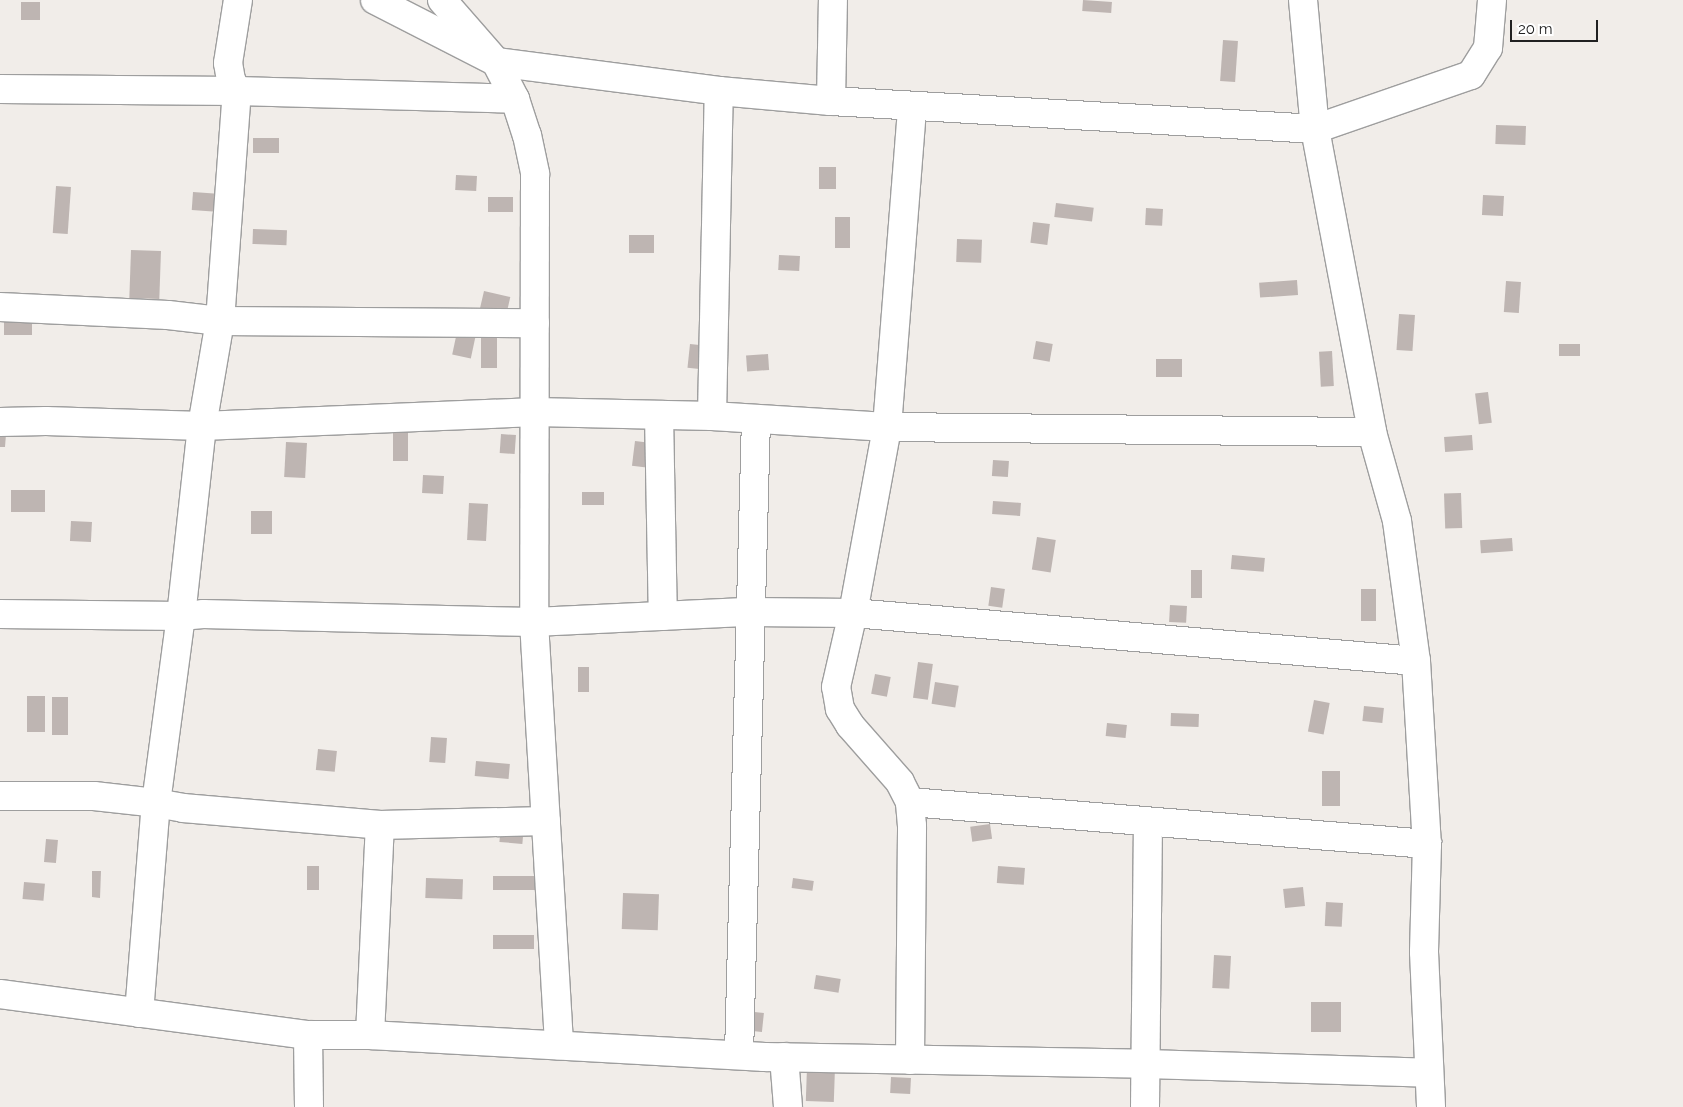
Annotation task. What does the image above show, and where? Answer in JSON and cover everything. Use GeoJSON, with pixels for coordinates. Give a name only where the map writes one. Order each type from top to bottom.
{"type":"FeatureCollection","features":[{"type":"Feature","properties":{"kind":"street"},"geometry":{"type":"LineString","coordinates":[[139,1013],[156,803],[181,616],[202,426],[220,321],[237,91],[231,80],[228,63],[238,0]]}},
{"type":"Feature","properties":{"kind":"street"},"geometry":{"type":"LineString","coordinates":[[375,0],[496,62],[719,91],[831,101],[1315,129],[1471,75],[1488,48],[1492,0]]}},
{"type":"Feature","properties":{"kind":"street"},"geometry":{"type":"LineString","coordinates":[[442,0],[496,62],[515,99],[527,135],[535,174],[536,412],[534,622],[560,1044]]}},
{"type":"Feature","properties":{"kind":"street"},"geometry":{"type":"LineString","coordinates":[[831,101],[833,0]]}},
{"type":"Feature","properties":{"kind":"street"},"geometry":{"type":"LineString","coordinates":[[1303,0],[1315,129],[1372,432],[1398,521],[1416,662],[1427,844],[1424,952],[1431,1107]]}},
{"type":"Feature","properties":{"kind":"street"},"geometry":{"type":"LineString","coordinates":[[0,89],[237,91],[515,99]]}},
{"type":"Feature","properties":{"kind":"street"},"geometry":{"type":"LineString","coordinates":[[712,416],[719,91]]}},
{"type":"Feature","properties":{"kind":"street"},"geometry":{"type":"LineString","coordinates":[[910,1060],[912,826],[910,802],[900,782],[850,725],[840,709],[836,687],[853,613],[887,427],[912,107]]}},
{"type":"Feature","properties":{"kind":"street"},"geometry":{"type":"LineString","coordinates":[[0,307],[168,315],[220,321],[536,323]]}},
{"type":"Feature","properties":{"kind":"street"},"geometry":{"type":"LineString","coordinates":[[0,422],[46,421],[202,426],[536,412],[712,416],[887,427],[1372,432]]}},
{"type":"Feature","properties":{"kind":"street"},"geometry":{"type":"LineString","coordinates":[[660,415],[663,616]]}},
{"type":"Feature","properties":{"kind":"street"},"geometry":{"type":"LineString","coordinates":[[739,1055],[756,419]]}},
{"type":"Feature","properties":{"kind":"street"},"geometry":{"type":"LineString","coordinates":[[0,614],[181,616],[204,614],[534,622],[750,612],[853,613],[1416,662]]}},
{"type":"Feature","properties":{"kind":"street"},"geometry":{"type":"LineString","coordinates":[[0,796],[94,796],[183,808],[380,824],[546,821]]}},
{"type":"Feature","properties":{"kind":"street"},"geometry":{"type":"LineString","coordinates":[[910,802],[1427,844]]}},
{"type":"Feature","properties":{"kind":"street"},"geometry":{"type":"LineString","coordinates":[[1145,1107],[1148,822]]}},
{"type":"Feature","properties":{"kind":"street"},"geometry":{"type":"LineString","coordinates":[[370,1035],[380,824]]}},
{"type":"Feature","properties":{"kind":"street"},"geometry":{"type":"LineString","coordinates":[[0,994],[308,1035],[370,1035],[784,1057],[1146,1064],[1428,1073]]}},
{"type":"Feature","properties":{"kind":"street"},"geometry":{"type":"LineString","coordinates":[[308,1035],[309,1107]]}},
{"type":"Feature","properties":{"kind":"street"},"geometry":{"type":"LineString","coordinates":[[784,1057],[788,1107]]}},
{"type":"Feature","properties":{"kind":"building"},"geometry":{"type":"Polygon","coordinates":[[[1083,0],[1112,2],[1111,13],[1082,11],[1083,0]]]}},
{"type":"Feature","properties":{"kind":"building"},"geometry":{"type":"Polygon","coordinates":[[[21,2],[40,2],[40,20],[21,20],[21,2]]]}},
{"type":"Feature","properties":{"kind":"building"},"geometry":{"type":"Polygon","coordinates":[[[1223,40],[1238,41],[1235,82],[1220,81],[1223,40]]]}},
{"type":"Feature","properties":{"kind":"building"},"geometry":{"type":"Polygon","coordinates":[[[1496,125],[1526,126],[1525,145],[1495,144],[1496,125]]]}},
{"type":"Feature","properties":{"kind":"building"},"geometry":{"type":"Polygon","coordinates":[[[253,138],[279,138],[279,153],[253,153],[253,138]]]}},
{"type":"Feature","properties":{"kind":"building"},"geometry":{"type":"Polygon","coordinates":[[[819,167],[836,167],[836,189],[819,189],[819,167]]]}},
{"type":"Feature","properties":{"kind":"building"},"geometry":{"type":"Polygon","coordinates":[[[456,175],[477,176],[476,191],[455,190],[456,175]]]}},
{"type":"Feature","properties":{"kind":"building"},"geometry":{"type":"Polygon","coordinates":[[[56,186],[71,187],[68,234],[53,233],[56,186]]]}},
{"type":"Feature","properties":{"kind":"building"},"geometry":{"type":"Polygon","coordinates":[[[193,192],[221,194],[220,212],[192,210],[193,192]]]}},
{"type":"Feature","properties":{"kind":"building"},"geometry":{"type":"Polygon","coordinates":[[[1483,195],[1504,196],[1503,216],[1482,215],[1483,195]]]}},
{"type":"Feature","properties":{"kind":"building"},"geometry":{"type":"Polygon","coordinates":[[[488,197],[513,197],[513,212],[488,212],[488,197]]]}},
{"type":"Feature","properties":{"kind":"building"},"geometry":{"type":"Polygon","coordinates":[[[1056,203],[1094,208],[1092,222],[1054,217],[1056,203]]]}},
{"type":"Feature","properties":{"kind":"building"},"geometry":{"type":"Polygon","coordinates":[[[1146,208],[1163,209],[1162,226],[1145,225],[1146,208]]]}},
{"type":"Feature","properties":{"kind":"building"},"geometry":{"type":"Polygon","coordinates":[[[835,217],[850,217],[850,248],[835,248],[835,217]]]}},
{"type":"Feature","properties":{"kind":"building"},"geometry":{"type":"Polygon","coordinates":[[[1033,222],[1050,224],[1047,245],[1030,243],[1033,222]]]}},
{"type":"Feature","properties":{"kind":"building"},"geometry":{"type":"Polygon","coordinates":[[[253,229],[287,230],[286,245],[252,244],[253,229]]]}},
{"type":"Feature","properties":{"kind":"building"},"geometry":{"type":"Polygon","coordinates":[[[629,235],[654,235],[654,253],[629,253],[629,235]]]}},
{"type":"Feature","properties":{"kind":"building"},"geometry":{"type":"Polygon","coordinates":[[[957,239],[982,240],[981,263],[956,262],[957,239]]]}},
{"type":"Feature","properties":{"kind":"building"},"geometry":{"type":"Polygon","coordinates":[[[131,250],[161,251],[159,299],[129,298],[131,250]]]}},
{"type":"Feature","properties":{"kind":"building"},"geometry":{"type":"Polygon","coordinates":[[[779,255],[800,256],[799,271],[778,270],[779,255]]]}},
{"type":"Feature","properties":{"kind":"building"},"geometry":{"type":"Polygon","coordinates":[[[1297,280],[1298,295],[1260,298],[1259,283],[1297,280]]]}},
{"type":"Feature","properties":{"kind":"building"},"geometry":{"type":"Polygon","coordinates":[[[1506,281],[1521,282],[1519,313],[1504,312],[1506,281]]]}},
{"type":"Feature","properties":{"kind":"building"},"geometry":{"type":"Polygon","coordinates":[[[484,291],[510,297],[506,315],[480,309],[484,291]]]}},
{"type":"Feature","properties":{"kind":"building"},"geometry":{"type":"Polygon","coordinates":[[[1399,314],[1415,315],[1412,351],[1396,350],[1399,314]]]}},
{"type":"Feature","properties":{"kind":"building"},"geometry":{"type":"Polygon","coordinates":[[[4,320],[32,320],[32,335],[4,335],[4,320]]]}},
{"type":"Feature","properties":{"kind":"building"},"geometry":{"type":"Polygon","coordinates":[[[457,332],[476,336],[471,358],[452,354],[457,332]]]}},
{"type":"Feature","properties":{"kind":"building"},"geometry":{"type":"Polygon","coordinates":[[[481,336],[497,336],[497,368],[481,368],[481,336]]]}},
{"type":"Feature","properties":{"kind":"building"},"geometry":{"type":"Polygon","coordinates":[[[1036,341],[1053,344],[1050,362],[1033,359],[1036,341]]]}},
{"type":"Feature","properties":{"kind":"building"},"geometry":{"type":"Polygon","coordinates":[[[690,344],[709,346],[706,370],[687,368],[690,344]]]}},
{"type":"Feature","properties":{"kind":"building"},"geometry":{"type":"Polygon","coordinates":[[[1559,344],[1580,344],[1580,356],[1559,356],[1559,344]]]}},
{"type":"Feature","properties":{"kind":"building"},"geometry":{"type":"Polygon","coordinates":[[[1332,351],[1334,386],[1321,387],[1319,352],[1332,351]]]}},
{"type":"Feature","properties":{"kind":"building"},"geometry":{"type":"Polygon","coordinates":[[[768,354],[769,370],[747,371],[746,356],[768,354]]]}},
{"type":"Feature","properties":{"kind":"building"},"geometry":{"type":"Polygon","coordinates":[[[1156,359],[1182,359],[1182,377],[1156,377],[1156,359]]]}},
{"type":"Feature","properties":{"kind":"building"},"geometry":{"type":"Polygon","coordinates":[[[1488,392],[1492,423],[1479,424],[1475,394],[1488,392]]]}},
{"type":"Feature","properties":{"kind":"building"},"geometry":{"type":"Polygon","coordinates":[[[393,420],[408,420],[408,461],[393,461],[393,420]]]}},
{"type":"Feature","properties":{"kind":"building"},"geometry":{"type":"Polygon","coordinates":[[[0,434],[6,434],[5,447],[0,447],[0,434]]]}},
{"type":"Feature","properties":{"kind":"building"},"geometry":{"type":"Polygon","coordinates":[[[501,434],[516,435],[515,454],[500,453],[501,434]]]}},
{"type":"Feature","properties":{"kind":"building"},"geometry":{"type":"Polygon","coordinates":[[[1472,435],[1473,450],[1445,452],[1444,437],[1472,435]]]}},
{"type":"Feature","properties":{"kind":"building"},"geometry":{"type":"Polygon","coordinates":[[[635,441],[658,444],[655,469],[632,466],[635,441]]]}},
{"type":"Feature","properties":{"kind":"building"},"geometry":{"type":"Polygon","coordinates":[[[286,442],[307,443],[305,478],[284,477],[286,442]]]}},
{"type":"Feature","properties":{"kind":"building"},"geometry":{"type":"Polygon","coordinates":[[[993,460],[1009,461],[1008,477],[992,476],[993,460]]]}},
{"type":"Feature","properties":{"kind":"building"},"geometry":{"type":"Polygon","coordinates":[[[423,475],[444,476],[443,494],[422,493],[423,475]]]}},
{"type":"Feature","properties":{"kind":"building"},"geometry":{"type":"Polygon","coordinates":[[[11,490],[45,490],[45,512],[11,512],[11,490]]]}},
{"type":"Feature","properties":{"kind":"building"},"geometry":{"type":"Polygon","coordinates":[[[582,492],[604,492],[604,505],[582,505],[582,492]]]}},
{"type":"Feature","properties":{"kind":"building"},"geometry":{"type":"Polygon","coordinates":[[[1461,493],[1462,528],[1445,529],[1444,494],[1461,493]]]}},
{"type":"Feature","properties":{"kind":"building"},"geometry":{"type":"Polygon","coordinates":[[[993,501],[1021,503],[1020,516],[992,514],[993,501]]]}},
{"type":"Feature","properties":{"kind":"building"},"geometry":{"type":"Polygon","coordinates":[[[469,503],[488,504],[486,541],[467,540],[469,503]]]}},
{"type":"Feature","properties":{"kind":"building"},"geometry":{"type":"Polygon","coordinates":[[[251,511],[272,511],[272,534],[251,534],[251,511]]]}},
{"type":"Feature","properties":{"kind":"building"},"geometry":{"type":"Polygon","coordinates":[[[71,521],[92,522],[91,542],[70,541],[71,521]]]}},
{"type":"Feature","properties":{"kind":"building"},"geometry":{"type":"Polygon","coordinates":[[[1037,537],[1056,540],[1051,573],[1032,570],[1037,537]]]}},
{"type":"Feature","properties":{"kind":"building"},"geometry":{"type":"Polygon","coordinates":[[[1512,538],[1513,551],[1481,553],[1480,540],[1512,538]]]}},
{"type":"Feature","properties":{"kind":"building"},"geometry":{"type":"Polygon","coordinates":[[[1232,555],[1265,558],[1264,572],[1231,569],[1232,555]]]}},
{"type":"Feature","properties":{"kind":"building"},"geometry":{"type":"Polygon","coordinates":[[[1191,570],[1202,570],[1202,598],[1191,598],[1191,570]]]}},
{"type":"Feature","properties":{"kind":"building"},"geometry":{"type":"Polygon","coordinates":[[[991,587],[1005,589],[1002,608],[988,606],[991,587]]]}},
{"type":"Feature","properties":{"kind":"building"},"geometry":{"type":"Polygon","coordinates":[[[1361,589],[1376,589],[1376,621],[1361,621],[1361,589]]]}},
{"type":"Feature","properties":{"kind":"building"},"geometry":{"type":"Polygon","coordinates":[[[1170,605],[1187,606],[1186,623],[1169,622],[1170,605]]]}},
{"type":"Feature","properties":{"kind":"building"},"geometry":{"type":"Polygon","coordinates":[[[918,662],[933,664],[928,700],[913,698],[918,662]]]}},
{"type":"Feature","properties":{"kind":"building"},"geometry":{"type":"Polygon","coordinates":[[[578,667],[589,667],[589,692],[578,692],[578,667]]]}},
{"type":"Feature","properties":{"kind":"building"},"geometry":{"type":"Polygon","coordinates":[[[875,674],[891,677],[887,697],[871,694],[875,674]]]}},
{"type":"Feature","properties":{"kind":"building"},"geometry":{"type":"Polygon","coordinates":[[[935,682],[959,686],[955,707],[932,704],[935,682]]]}},
{"type":"Feature","properties":{"kind":"building"},"geometry":{"type":"Polygon","coordinates":[[[27,696],[45,696],[45,732],[27,732],[27,696]]]}},
{"type":"Feature","properties":{"kind":"building"},"geometry":{"type":"Polygon","coordinates":[[[52,697],[68,697],[68,735],[52,735],[52,697]]]}},
{"type":"Feature","properties":{"kind":"building"},"geometry":{"type":"Polygon","coordinates":[[[1314,700],[1330,703],[1324,734],[1308,731],[1314,700]]]}},
{"type":"Feature","properties":{"kind":"building"},"geometry":{"type":"Polygon","coordinates":[[[1364,706],[1384,708],[1382,723],[1362,721],[1364,706]]]}},
{"type":"Feature","properties":{"kind":"building"},"geometry":{"type":"Polygon","coordinates":[[[1171,713],[1199,714],[1199,727],[1171,726],[1171,713]]]}},
{"type":"Feature","properties":{"kind":"building"},"geometry":{"type":"Polygon","coordinates":[[[1107,723],[1127,725],[1126,738],[1106,736],[1107,723]]]}},
{"type":"Feature","properties":{"kind":"building"},"geometry":{"type":"Polygon","coordinates":[[[431,737],[447,738],[445,763],[429,762],[431,737]]]}},
{"type":"Feature","properties":{"kind":"building"},"geometry":{"type":"Polygon","coordinates":[[[318,749],[337,751],[335,772],[316,770],[318,749]]]}},
{"type":"Feature","properties":{"kind":"building"},"geometry":{"type":"Polygon","coordinates":[[[476,761],[510,764],[509,779],[475,776],[476,761]]]}},
{"type":"Feature","properties":{"kind":"building"},"geometry":{"type":"Polygon","coordinates":[[[1322,771],[1340,771],[1340,806],[1322,806],[1322,771]]]}},
{"type":"Feature","properties":{"kind":"building"},"geometry":{"type":"Polygon","coordinates":[[[501,824],[524,826],[522,844],[499,842],[501,824]]]}},
{"type":"Feature","properties":{"kind":"building"},"geometry":{"type":"Polygon","coordinates":[[[990,824],[992,839],[972,842],[970,827],[990,824]]]}},
{"type":"Feature","properties":{"kind":"building"},"geometry":{"type":"Polygon","coordinates":[[[46,839],[58,840],[56,863],[44,862],[46,839]]]}},
{"type":"Feature","properties":{"kind":"building"},"geometry":{"type":"Polygon","coordinates":[[[307,866],[319,866],[319,890],[307,890],[307,866]]]}},
{"type":"Feature","properties":{"kind":"building"},"geometry":{"type":"Polygon","coordinates":[[[998,866],[1025,868],[1024,885],[997,883],[998,866]]]}},
{"type":"Feature","properties":{"kind":"building"},"geometry":{"type":"Polygon","coordinates":[[[92,871],[101,871],[100,898],[92,897],[92,871]]]}},
{"type":"Feature","properties":{"kind":"building"},"geometry":{"type":"Polygon","coordinates":[[[493,876],[540,876],[540,890],[493,890],[493,876]]]}},
{"type":"Feature","properties":{"kind":"building"},"geometry":{"type":"Polygon","coordinates":[[[426,878],[463,879],[462,899],[425,898],[426,878]]]}},
{"type":"Feature","properties":{"kind":"building"},"geometry":{"type":"Polygon","coordinates":[[[793,878],[814,881],[812,891],[792,888],[793,878]]]}},
{"type":"Feature","properties":{"kind":"building"},"geometry":{"type":"Polygon","coordinates":[[[24,882],[45,884],[43,901],[23,899],[24,882]]]}},
{"type":"Feature","properties":{"kind":"building"},"geometry":{"type":"Polygon","coordinates":[[[1303,887],[1305,906],[1285,908],[1283,889],[1303,887]]]}},
{"type":"Feature","properties":{"kind":"building"},"geometry":{"type":"Polygon","coordinates":[[[623,893],[659,894],[658,930],[622,929],[623,893]]]}},
{"type":"Feature","properties":{"kind":"building"},"geometry":{"type":"Polygon","coordinates":[[[1326,902],[1343,903],[1342,927],[1325,926],[1326,902]]]}},
{"type":"Feature","properties":{"kind":"building"},"geometry":{"type":"Polygon","coordinates":[[[493,935],[534,935],[534,949],[493,949],[493,935]]]}},
{"type":"Feature","properties":{"kind":"building"},"geometry":{"type":"Polygon","coordinates":[[[1214,955],[1231,956],[1229,989],[1212,988],[1214,955]]]}},
{"type":"Feature","properties":{"kind":"building"},"geometry":{"type":"Polygon","coordinates":[[[816,975],[841,979],[839,993],[814,989],[816,975]]]}},
{"type":"Feature","properties":{"kind":"building"},"geometry":{"type":"Polygon","coordinates":[[[1311,1002],[1341,1002],[1341,1032],[1311,1032],[1311,1002]]]}},
{"type":"Feature","properties":{"kind":"building"},"geometry":{"type":"Polygon","coordinates":[[[745,1011],[764,1013],[762,1032],[743,1030],[745,1011]]]}},
{"type":"Feature","properties":{"kind":"building"},"geometry":{"type":"Polygon","coordinates":[[[807,1067],[835,1068],[834,1102],[806,1101],[807,1067]]]}},
{"type":"Feature","properties":{"kind":"building"},"geometry":{"type":"Polygon","coordinates":[[[891,1077],[911,1078],[910,1094],[890,1093],[891,1077]]]}}]}
